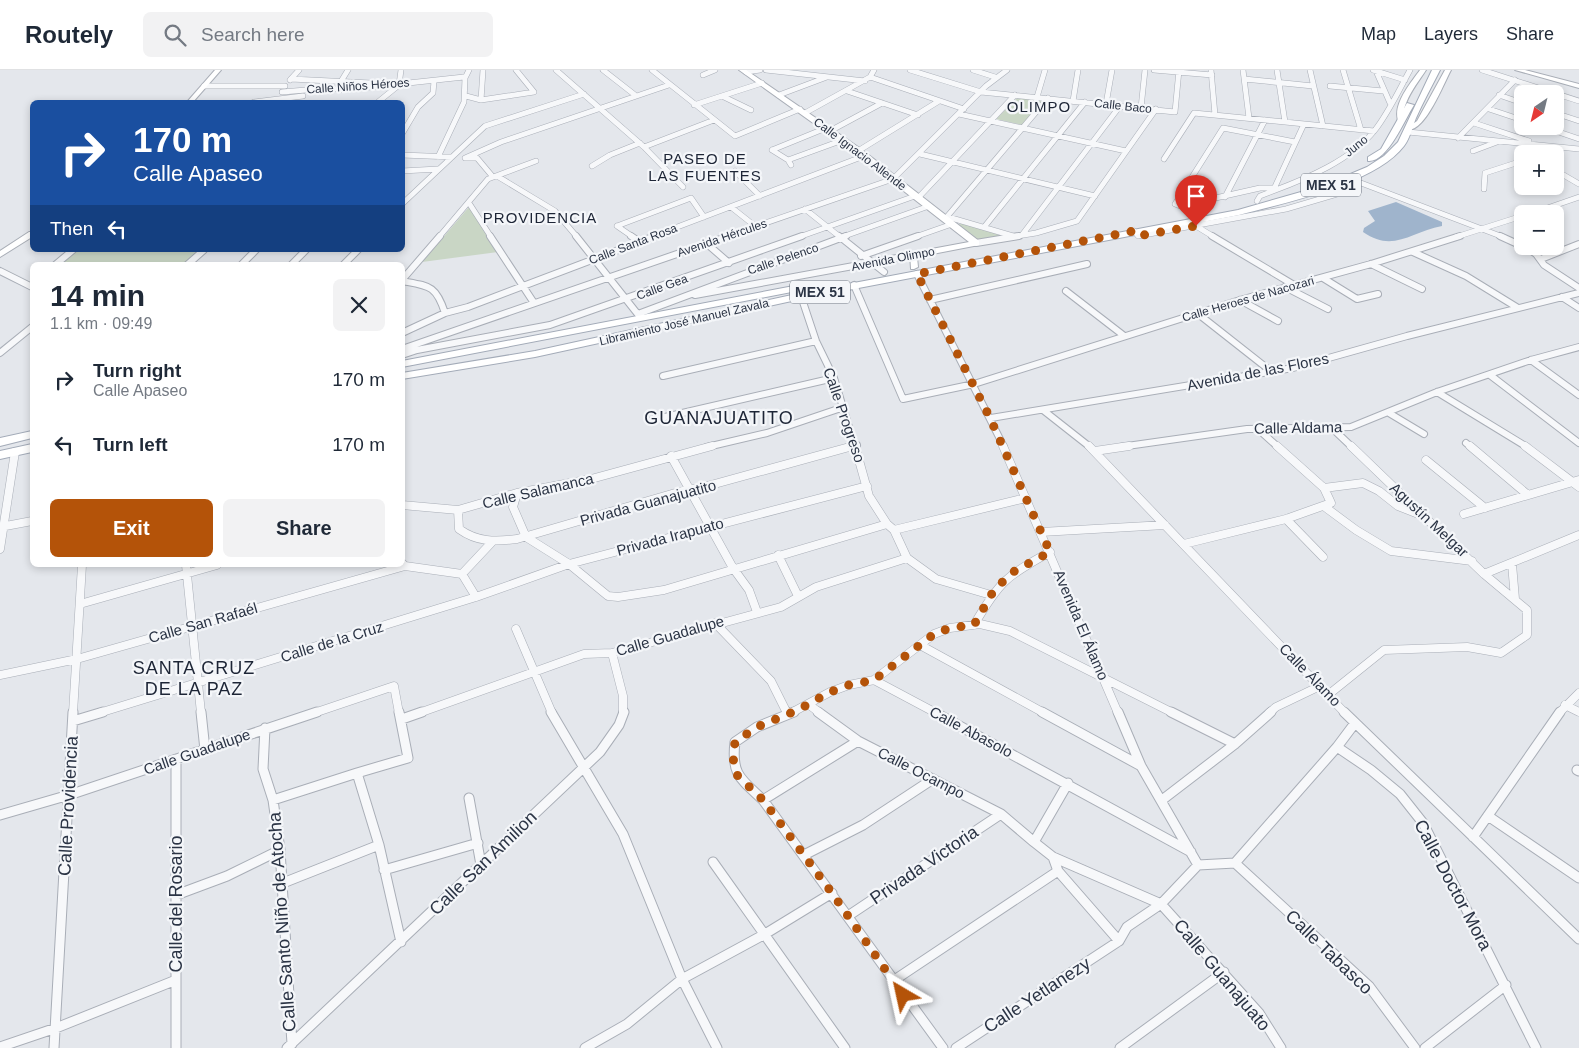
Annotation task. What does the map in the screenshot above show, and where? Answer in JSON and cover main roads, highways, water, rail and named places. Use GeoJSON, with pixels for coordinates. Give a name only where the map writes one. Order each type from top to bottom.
{"type":"FeatureCollection","features":[{"type":"Feature","properties":{"kind":"main road","name":"Libramiento José Manuel Zavala"},"geometry":{"type":"LineString","coordinates":[[405,376],[600,341],[916,270],[1257,201],[1293,192],[1368,160],[1384,150],[1429,70]]}},
{"type":"Feature","properties":{"kind":"main road","name":"Libramiento José Manuel Zavala"},"geometry":{"type":"LineString","coordinates":[[405,363],[593,328],[639,316],[884,272],[916,270],[1136,234],[1239,212],[1304,194],[1349,178],[1389,156],[1400,146],[1436,70]]}},
{"type":"Feature","properties":{"kind":"main road"},"geometry":{"type":"LineString","coordinates":[[1361,183],[1389,156]]}},
{"type":"Feature","properties":{"kind":"main road"},"geometry":{"type":"LineString","coordinates":[[593,328],[576,336],[576,340],[584,342],[600,341]]}},
{"type":"Feature","properties":{"kind":"main road"},"geometry":{"type":"LineString","coordinates":[[532,339],[543,339],[550,344],[535,354]]}},
{"type":"Feature","properties":{"kind":"main road"},"geometry":{"type":"LineString","coordinates":[[2,441],[30,435]]}},
{"type":"Feature","properties":{"kind":"main road"},"geometry":{"type":"LineString","coordinates":[[0,455],[30,448]]}},
{"type":"Feature","properties":{"kind":"water"},"geometry":{"type":"Polygon","coordinates":[[[1396,202],[1442,222],[1442,226],[1393,241],[1374,238],[1363,232],[1364,228],[1375,221],[1368,211],[1396,202]]]}},
{"type":"Feature","properties":{"kind":"district","name":"OLIMPO"},"geometry":{"type":"Point","coordinates":[1039,107]}},
{"type":"Feature","properties":{"kind":"district","name":"PASEO DE LAS FUENTES"},"geometry":{"type":"Point","coordinates":[705,168]}},
{"type":"Feature","properties":{"kind":"district","name":"PROVIDENCIA"},"geometry":{"type":"Point","coordinates":[540,218]}},
{"type":"Feature","properties":{"kind":"district","name":"GUANAJUATITO"},"geometry":{"type":"Point","coordinates":[719,418]}},
{"type":"Feature","properties":{"kind":"district","name":"SANTA CRUZ DE LA PAZ"},"geometry":{"type":"Point","coordinates":[194,678]}}]}
